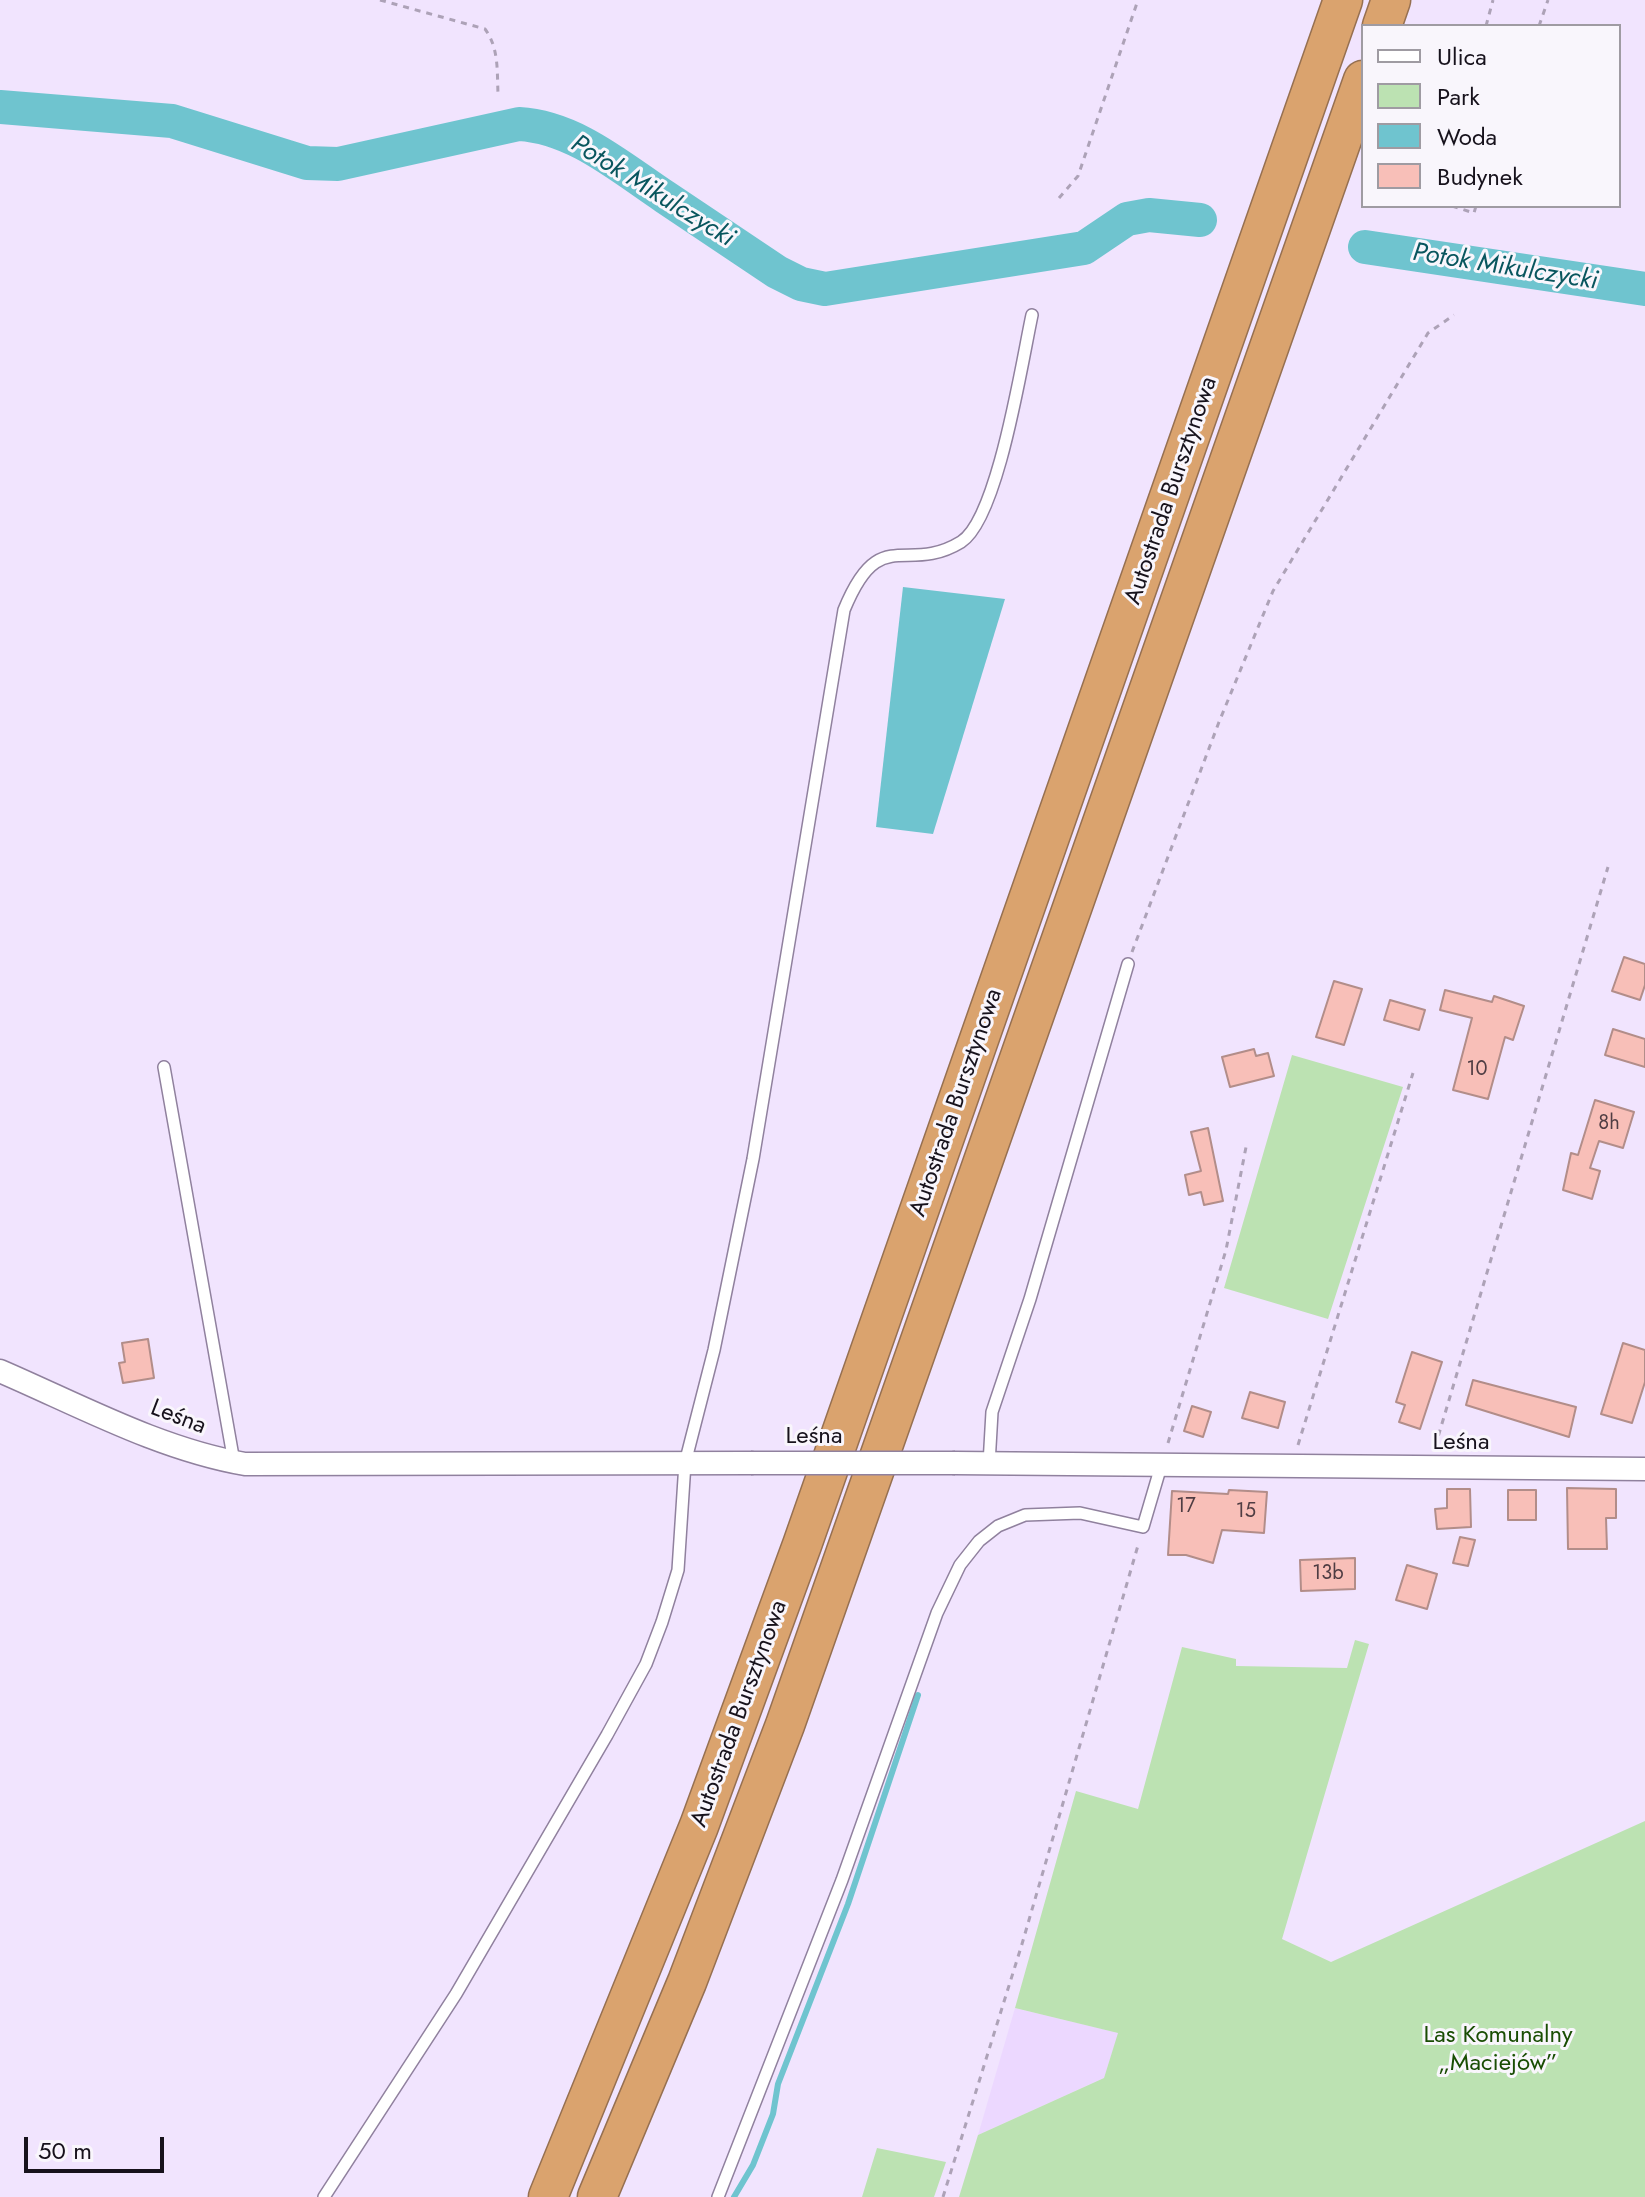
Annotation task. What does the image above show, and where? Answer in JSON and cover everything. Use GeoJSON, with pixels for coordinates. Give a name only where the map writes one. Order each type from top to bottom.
{"type":"FeatureCollection","features":[{"type":"Feature","properties":{"kind":"highway","name":"Autostrada Bursztynowa"},"geometry":{"type":"LineString","coordinates":[[548,2197],[688,1854],[792,1573],[1343,0]]}},
{"type":"Feature","properties":{"kind":"highway"},"geometry":{"type":"LineString","coordinates":[[1383,24],[1391,0]]}},
{"type":"Feature","properties":{"kind":"highway","name":"Autostrada Bursztynowa"},"geometry":{"type":"LineString","coordinates":[[597,2197],[687,1982],[790,1711],[1361,86]]}},
{"type":"Feature","properties":{"kind":"street","name":"Leśna"},"geometry":{"type":"LineString","coordinates":[[0,1371],[173,1445],[234,1462],[356,1465],[955,1463],[1645,1469]]}},
{"type":"Feature","properties":{"kind":"lane"},"geometry":{"type":"LineString","coordinates":[[324,2197],[456,1994],[646,1664],[678,1570],[685,1463],[740,1229],[844,610],[857,579],[874,561],[893,554],[930,552],[962,542],[985,514],[1032,315]]}},
{"type":"Feature","properties":{"kind":"lane"},"geometry":{"type":"LineString","coordinates":[[989,1464],[995,1401],[1030,1299],[1128,964]]}},
{"type":"Feature","properties":{"kind":"lane"},"geometry":{"type":"LineString","coordinates":[[164,1067],[234,1462]]}},
{"type":"Feature","properties":{"kind":"lane"},"geometry":{"type":"LineString","coordinates":[[718,2197],[837,1893],[937,1613],[960,1565],[979,1541],[998,1526],[1025,1515],[1080,1513],[1143,1527],[1161,1466]]}},
{"type":"Feature","properties":{"kind":"path"},"geometry":{"type":"LineString","coordinates":[[380,0],[485,29],[493,39],[497,58],[498,94]]}},
{"type":"Feature","properties":{"kind":"path"},"geometry":{"type":"LineString","coordinates":[[1059,198],[1078,176],[1138,0]]}},
{"type":"Feature","properties":{"kind":"path"},"geometry":{"type":"LineString","coordinates":[[1487,24],[1493,0]]}},
{"type":"Feature","properties":{"kind":"path"},"geometry":{"type":"LineString","coordinates":[[1540,24],[1548,0]]}},
{"type":"Feature","properties":{"kind":"path"},"geometry":{"type":"LineString","coordinates":[[1458,208],[1474,213],[1475,208]]}},
{"type":"Feature","properties":{"kind":"path"},"geometry":{"type":"LineString","coordinates":[[1128,964],[1219,722],[1273,591],[1428,333],[1454,315]]}},
{"type":"Feature","properties":{"kind":"path"},"geometry":{"type":"LineString","coordinates":[[1429,1469],[1608,867]]}},
{"type":"Feature","properties":{"kind":"path"},"geometry":{"type":"LineString","coordinates":[[1291,1468],[1413,1073]]}},
{"type":"Feature","properties":{"kind":"path"},"geometry":{"type":"LineString","coordinates":[[1161,1466],[1226,1250],[1247,1142]]}},
{"type":"Feature","properties":{"kind":"path"},"geometry":{"type":"LineString","coordinates":[[943,2197],[1022,1944],[1143,1527]]}},
{"type":"Feature","properties":{"kind":"shaded area"},"geometry":{"type":"Polygon","coordinates":[[[1015,2008],[1119,2033],[1104,2078],[978,2135],[1015,2008]]]}},
{"type":"Feature","properties":{"kind":"green space"},"geometry":{"type":"Polygon","coordinates":[[[1292,1055],[1403,1087],[1328,1319],[1224,1288],[1292,1055]]]}},
{"type":"Feature","properties":{"kind":"green space","name":"Las Komunalny „Maciejów”"},"geometry":{"type":"Polygon","coordinates":[[[1355,1640],[1369,1644],[1282,1939],[1331,1962],[1645,1821],[1645,2197],[959,2197],[978,2135],[1104,2078],[1118,2033],[1015,2008],[1076,1791],[1138,1809],[1182,1647],[1236,1659],[1236,1666],[1347,1668],[1355,1640]]]}},
{"type":"Feature","properties":{"kind":"green space"},"geometry":{"type":"Polygon","coordinates":[[[877,2148],[946,2162],[934,2197],[862,2197],[877,2148]]]}},
{"type":"Feature","properties":{"kind":"water"},"geometry":{"type":"Polygon","coordinates":[[[903,587],[1005,599],[933,834],[876,827],[903,587]]]}},
{"type":"Feature","properties":{"kind":"building"},"geometry":{"type":"Polygon","coordinates":[[[1624,957],[1645,964],[1645,985],[1640,1000],[1612,991],[1624,957]]]}},
{"type":"Feature","properties":{"kind":"building"},"geometry":{"type":"Polygon","coordinates":[[[1334,981],[1362,989],[1344,1045],[1316,1037],[1334,981]]]}},
{"type":"Feature","properties":{"kind":"building"},"geometry":{"type":"Polygon","coordinates":[[[1445,990],[1492,1002],[1494,996],[1524,1006],[1513,1040],[1505,1037],[1488,1099],[1453,1090],[1472,1018],[1440,1010],[1445,990]]]}},
{"type":"Feature","properties":{"kind":"building"},"geometry":{"type":"Polygon","coordinates":[[[1390,1000],[1425,1010],[1419,1030],[1384,1020],[1390,1000]]]}},
{"type":"Feature","properties":{"kind":"building"},"geometry":{"type":"Polygon","coordinates":[[[1613,1029],[1645,1039],[1645,1067],[1605,1055],[1613,1029]]]}},
{"type":"Feature","properties":{"kind":"building"},"geometry":{"type":"Polygon","coordinates":[[[1254,1049],[1256,1056],[1268,1053],[1274,1076],[1230,1087],[1222,1057],[1254,1049]]]}},
{"type":"Feature","properties":{"kind":"building"},"geometry":{"type":"Polygon","coordinates":[[[1595,1100],[1634,1112],[1623,1148],[1599,1141],[1590,1168],[1600,1171],[1592,1199],[1563,1190],[1571,1153],[1578,1155],[1595,1100]]]}},
{"type":"Feature","properties":{"kind":"building"},"geometry":{"type":"Polygon","coordinates":[[[1208,1128],[1223,1201],[1204,1205],[1201,1192],[1189,1195],[1185,1175],[1201,1171],[1191,1132],[1208,1128]]]}},
{"type":"Feature","properties":{"kind":"building"},"geometry":{"type":"Polygon","coordinates":[[[148,1339],[154,1378],[123,1383],[119,1363],[125,1362],[122,1343],[148,1339]]]}},
{"type":"Feature","properties":{"kind":"building"},"geometry":{"type":"Polygon","coordinates":[[[1623,1343],[1645,1350],[1645,1382],[1632,1423],[1601,1414],[1623,1343]]]}},
{"type":"Feature","properties":{"kind":"building"},"geometry":{"type":"Polygon","coordinates":[[[1412,1352],[1442,1362],[1420,1429],[1399,1422],[1405,1405],[1396,1402],[1412,1352]]]}},
{"type":"Feature","properties":{"kind":"building"},"geometry":{"type":"Polygon","coordinates":[[[1473,1380],[1576,1407],[1569,1437],[1466,1405],[1473,1380]]]}},
{"type":"Feature","properties":{"kind":"building"},"geometry":{"type":"Polygon","coordinates":[[[1250,1392],[1285,1402],[1278,1428],[1242,1418],[1250,1392]]]}},
{"type":"Feature","properties":{"kind":"building"},"geometry":{"type":"Polygon","coordinates":[[[1192,1406],[1211,1412],[1203,1437],[1184,1431],[1192,1406]]]}},
{"type":"Feature","properties":{"kind":"building"},"geometry":{"type":"Polygon","coordinates":[[[1567,1488],[1616,1489],[1616,1518],[1606,1518],[1607,1549],[1568,1549],[1567,1488]]]}},
{"type":"Feature","properties":{"kind":"building"},"geometry":{"type":"Polygon","coordinates":[[[1447,1489],[1470,1489],[1471,1527],[1437,1529],[1435,1509],[1447,1508],[1447,1489]]]}},
{"type":"Feature","properties":{"kind":"building"},"geometry":{"type":"Polygon","coordinates":[[[1229,1490],[1267,1492],[1264,1533],[1222,1530],[1213,1563],[1186,1555],[1168,1555],[1172,1491],[1228,1494],[1229,1490]]]}},
{"type":"Feature","properties":{"kind":"building"},"geometry":{"type":"Polygon","coordinates":[[[1508,1490],[1536,1490],[1536,1520],[1508,1520],[1508,1490]]]}},
{"type":"Feature","properties":{"kind":"building"},"geometry":{"type":"Polygon","coordinates":[[[1460,1537],[1475,1540],[1468,1566],[1453,1563],[1460,1537]]]}},
{"type":"Feature","properties":{"kind":"building"},"geometry":{"type":"Polygon","coordinates":[[[1355,1558],[1355,1589],[1301,1591],[1300,1560],[1355,1558]]]}},
{"type":"Feature","properties":{"kind":"building"},"geometry":{"type":"Polygon","coordinates":[[[1407,1565],[1437,1574],[1427,1609],[1396,1600],[1407,1565]]]}},
{"type":"Feature","properties":{"kind":"waterway","name":"Potok Mikulczycki"},"geometry":{"type":"LineString","coordinates":[[0,107],[172,121],[307,163],[338,164],[519,124],[539,127],[559,132],[596,150],[777,272],[801,284],[825,289],[1084,248],[1127,219],[1149,215],[1200,220]]}},
{"type":"Feature","properties":{"kind":"waterway","name":"Potok Mikulczycki"},"geometry":{"type":"LineString","coordinates":[[1365,247],[1645,289]]}},
{"type":"Feature","properties":{"kind":"waterway"},"geometry":{"type":"LineString","coordinates":[[734,2197],[753,2165],[773,2114],[778,2084],[848,1904],[918,1695]]}}]}
